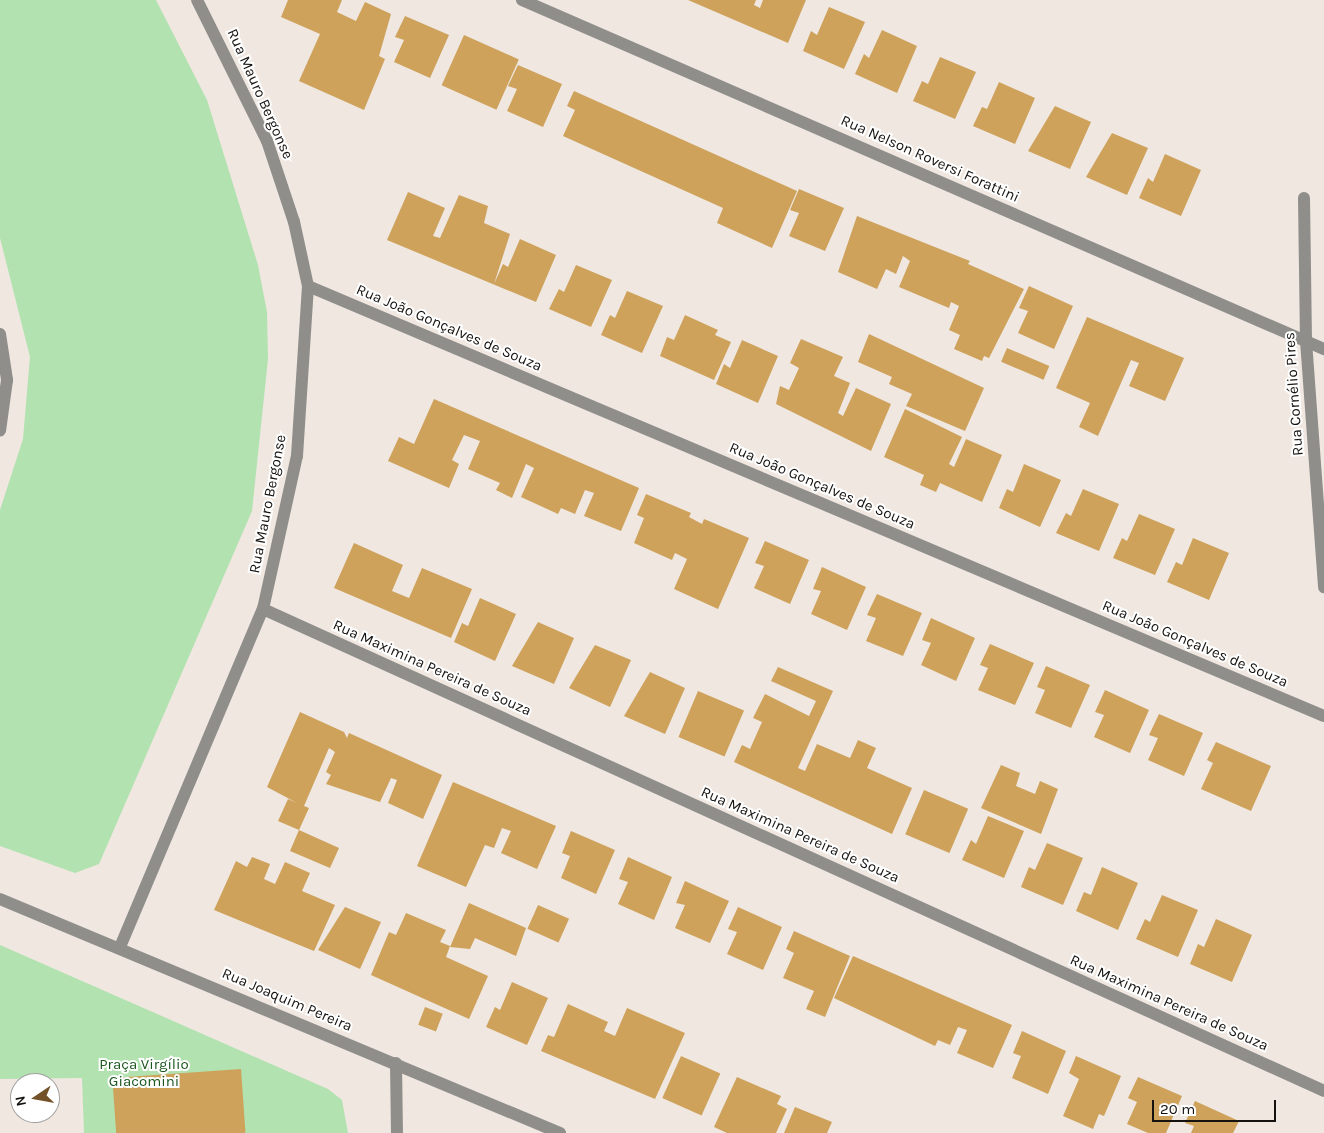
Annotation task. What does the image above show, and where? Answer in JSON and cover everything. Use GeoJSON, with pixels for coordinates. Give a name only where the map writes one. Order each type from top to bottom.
{"type":"FeatureCollection","features":[{"type":"Feature","properties":{"kind":"street","name":"Rua Mauro Bergonse"},"geometry":{"type":"LineString","coordinates":[[120,947],[263,609],[297,456],[308,286],[294,222],[267,140],[197,0]]}},
{"type":"Feature","properties":{"kind":"street","name":"Rua Nelson Roversi Forattini"},"geometry":{"type":"LineString","coordinates":[[522,0],[1324,349]]}},
{"type":"Feature","properties":{"kind":"street","name":"Rua Cornélio Pires"},"geometry":{"type":"LineString","coordinates":[[1304,198],[1306,341],[1324,588]]}},
{"type":"Feature","properties":{"kind":"street","name":"Rua João Gonçalves de Souza"},"geometry":{"type":"LineString","coordinates":[[308,286],[1324,716]]}},
{"type":"Feature","properties":{"kind":"street"},"geometry":{"type":"LineString","coordinates":[[0,334],[7,380],[0,431]]}},
{"type":"Feature","properties":{"kind":"street","name":"Rua Maximina Pereira de Souza"},"geometry":{"type":"LineString","coordinates":[[263,609],[1324,1091]]}},
{"type":"Feature","properties":{"kind":"street","name":"Rua Joaquim Pereira"},"geometry":{"type":"LineString","coordinates":[[0,898],[560,1133]]}},
{"type":"Feature","properties":{"kind":"street"},"geometry":{"type":"LineString","coordinates":[[396,1063],[397,1133]]}},
{"type":"Feature","properties":{"kind":"green space"},"geometry":{"type":"Polygon","coordinates":[[[0,0],[156,0],[207,100],[258,265],[267,312],[268,359],[252,511],[99,864],[75,873],[0,846],[0,510],[23,439],[30,357],[0,238],[0,0]]]}},
{"type":"Feature","properties":{"kind":"green space","name":"Praça Virgílio Giacomini"},"geometry":{"type":"Polygon","coordinates":[[[0,945],[328,1089],[342,1100],[348,1133],[84,1133],[82,1078],[60,1078],[60,1073],[10,1073],[10,1079],[0,1079],[0,945]]]}},
{"type":"Feature","properties":{"kind":"building"},"geometry":{"type":"Polygon","coordinates":[[[288,0],[342,0],[337,12],[356,21],[365,2],[391,14],[379,56],[385,59],[364,110],[299,81],[320,34],[281,17],[288,0]]]}},
{"type":"Feature","properties":{"kind":"building"},"geometry":{"type":"Polygon","coordinates":[[[688,0],[756,0],[754,5],[760,8],[763,0],[806,0],[788,43],[688,0]]]}},
{"type":"Feature","properties":{"kind":"building"},"geometry":{"type":"Polygon","coordinates":[[[829,7],[865,22],[844,69],[803,51],[811,31],[817,35],[829,7]]]}},
{"type":"Feature","properties":{"kind":"building"},"geometry":{"type":"Polygon","coordinates":[[[405,16],[449,35],[430,78],[394,62],[404,40],[395,37],[405,16]]]}},
{"type":"Feature","properties":{"kind":"building"},"geometry":{"type":"Polygon","coordinates":[[[882,30],[917,46],[897,93],[855,74],[864,54],[869,58],[882,30]]]}},
{"type":"Feature","properties":{"kind":"building"},"geometry":{"type":"Polygon","coordinates":[[[464,35],[519,59],[496,110],[442,85],[464,35]]]}},
{"type":"Feature","properties":{"kind":"building"},"geometry":{"type":"Polygon","coordinates":[[[940,57],[976,72],[955,119],[913,101],[922,81],[928,84],[940,57]]]}},
{"type":"Feature","properties":{"kind":"building"},"geometry":{"type":"Polygon","coordinates":[[[518,65],[562,84],[543,127],[507,111],[517,89],[508,86],[518,65]]]}},
{"type":"Feature","properties":{"kind":"building"},"geometry":{"type":"Polygon","coordinates":[[[999,82],[1035,98],[1015,144],[973,126],[982,107],[987,109],[999,82]]]}},
{"type":"Feature","properties":{"kind":"building"},"geometry":{"type":"Polygon","coordinates":[[[574,91],[797,191],[772,248],[717,223],[723,208],[563,136],[575,110],[567,106],[574,91]]]}},
{"type":"Feature","properties":{"kind":"building"},"geometry":{"type":"Polygon","coordinates":[[[1055,106],[1091,122],[1070,169],[1028,151],[1055,106]]]}},
{"type":"Feature","properties":{"kind":"building"},"geometry":{"type":"Polygon","coordinates":[[[1112,133],[1148,148],[1127,195],[1086,177],[1112,133]]]}},
{"type":"Feature","properties":{"kind":"building"},"geometry":{"type":"Polygon","coordinates":[[[1165,154],[1201,170],[1181,216],[1139,198],[1148,178],[1153,182],[1165,154]]]}},
{"type":"Feature","properties":{"kind":"building"},"geometry":{"type":"Polygon","coordinates":[[[799,189],[844,208],[825,251],[789,236],[799,213],[790,210],[799,189]]]}},
{"type":"Feature","properties":{"kind":"building"},"geometry":{"type":"Polygon","coordinates":[[[408,192],[445,208],[433,236],[440,238],[459,195],[488,206],[484,223],[510,234],[494,284],[503,264],[508,267],[520,239],[556,255],[536,302],[387,240],[408,192]]]}},
{"type":"Feature","properties":{"kind":"building"},"geometry":{"type":"Polygon","coordinates":[[[857,216],[970,261],[968,264],[1024,289],[989,358],[984,356],[982,361],[954,349],[960,335],[949,330],[959,306],[951,302],[949,308],[899,287],[910,261],[903,256],[896,274],[886,269],[877,289],[838,272],[857,216]]]}},
{"type":"Feature","properties":{"kind":"building"},"geometry":{"type":"Polygon","coordinates":[[[576,265],[612,280],[591,327],[549,309],[559,289],[564,292],[576,265]]]}},
{"type":"Feature","properties":{"kind":"building"},"geometry":{"type":"Polygon","coordinates":[[[1029,286],[1073,306],[1054,349],[1018,333],[1028,311],[1019,308],[1029,286]]]}},
{"type":"Feature","properties":{"kind":"building"},"geometry":{"type":"Polygon","coordinates":[[[627,291],[663,306],[642,353],[601,335],[610,315],[615,318],[627,291]]]}},
{"type":"Feature","properties":{"kind":"building"},"geometry":{"type":"Polygon","coordinates":[[[685,315],[718,330],[715,335],[731,342],[714,380],[660,356],[667,337],[674,340],[685,315]]]}},
{"type":"Feature","properties":{"kind":"building"},"geometry":{"type":"Polygon","coordinates":[[[1087,317],[1184,358],[1165,401],[1129,386],[1139,363],[1131,360],[1098,436],[1079,427],[1090,403],[1056,388],[1087,317]]]}},
{"type":"Feature","properties":{"kind":"building"},"geometry":{"type":"Polygon","coordinates":[[[869,334],[984,388],[965,431],[906,406],[912,394],[889,384],[892,377],[858,362],[869,334]]]}},
{"type":"Feature","properties":{"kind":"building"},"geometry":{"type":"Polygon","coordinates":[[[801,339],[843,357],[834,376],[850,383],[838,413],[843,416],[856,388],[891,404],[871,451],[776,404],[780,386],[789,390],[799,368],[790,363],[801,339]]]}},
{"type":"Feature","properties":{"kind":"building"},"geometry":{"type":"Polygon","coordinates":[[[742,340],[778,356],[758,403],[716,384],[724,364],[730,368],[742,340]]]}},
{"type":"Feature","properties":{"kind":"building"},"geometry":{"type":"Polygon","coordinates":[[[1007,348],[1049,366],[1043,380],[1001,362],[1007,348]]]}},
{"type":"Feature","properties":{"kind":"building"},"geometry":{"type":"Polygon","coordinates":[[[434,399],[639,488],[621,531],[584,516],[594,493],[585,490],[575,514],[561,508],[558,514],[521,497],[534,468],[526,464],[512,498],[496,490],[500,483],[468,469],[480,441],[464,435],[452,460],[459,464],[449,488],[388,461],[399,437],[414,444],[434,399]]]}},
{"type":"Feature","properties":{"kind":"building"},"geometry":{"type":"Polygon","coordinates":[[[905,409],[962,437],[949,464],[954,467],[966,439],[1002,455],[982,502],[940,483],[936,492],[920,485],[924,475],[884,457],[905,409]]]}},
{"type":"Feature","properties":{"kind":"building"},"geometry":{"type":"Polygon","coordinates":[[[1024,464],[1061,480],[1040,527],[999,508],[1007,489],[1013,492],[1024,464]]]}},
{"type":"Feature","properties":{"kind":"building"},"geometry":{"type":"Polygon","coordinates":[[[1083,489],[1119,504],[1099,551],[1056,533],[1066,513],[1071,516],[1083,489]]]}},
{"type":"Feature","properties":{"kind":"building"},"geometry":{"type":"Polygon","coordinates":[[[646,494],[691,513],[689,517],[702,524],[704,519],[749,538],[718,609],[674,589],[687,559],[675,553],[672,560],[634,543],[644,518],[637,515],[646,494]]]}},
{"type":"Feature","properties":{"kind":"building"},"geometry":{"type":"Polygon","coordinates":[[[1139,514],[1175,529],[1155,575],[1113,558],[1122,538],[1127,541],[1139,514]]]}},
{"type":"Feature","properties":{"kind":"building"},"geometry":{"type":"Polygon","coordinates":[[[1193,538],[1229,553],[1209,600],[1167,582],[1176,562],[1182,565],[1193,538]]]}},
{"type":"Feature","properties":{"kind":"building"},"geometry":{"type":"Polygon","coordinates":[[[765,541],[809,560],[790,604],[754,588],[764,566],[755,563],[765,541]]]}},
{"type":"Feature","properties":{"kind":"building"},"geometry":{"type":"Polygon","coordinates":[[[354,543],[403,565],[392,591],[409,598],[422,568],[472,589],[451,638],[334,588],[354,543]]]}},
{"type":"Feature","properties":{"kind":"building"},"geometry":{"type":"Polygon","coordinates":[[[822,567],[866,587],[847,630],[811,614],[821,591],[813,589],[822,567]]]}},
{"type":"Feature","properties":{"kind":"building"},"geometry":{"type":"Polygon","coordinates":[[[877,594],[922,613],[903,656],[866,641],[876,618],[867,615],[877,594]]]}},
{"type":"Feature","properties":{"kind":"building"},"geometry":{"type":"Polygon","coordinates":[[[480,598],[516,614],[495,661],[454,642],[462,623],[468,626],[480,598]]]}},
{"type":"Feature","properties":{"kind":"building"},"geometry":{"type":"Polygon","coordinates":[[[931,618],[975,638],[956,681],[921,665],[931,643],[922,640],[931,618]]]}},
{"type":"Feature","properties":{"kind":"building"},"geometry":{"type":"Polygon","coordinates":[[[538,622],[574,638],[554,684],[512,666],[538,622]]]}},
{"type":"Feature","properties":{"kind":"building"},"geometry":{"type":"Polygon","coordinates":[[[990,644],[1034,663],[1015,705],[978,690],[988,668],[980,665],[990,644]]]}},
{"type":"Feature","properties":{"kind":"building"},"geometry":{"type":"Polygon","coordinates":[[[595,645],[631,660],[610,707],[569,688],[595,645]]]}},
{"type":"Feature","properties":{"kind":"building"},"geometry":{"type":"Polygon","coordinates":[[[1046,666],[1090,685],[1071,728],[1035,713],[1045,690],[1037,687],[1046,666]]]}},
{"type":"Feature","properties":{"kind":"building"},"geometry":{"type":"Polygon","coordinates":[[[778,667],[833,691],[798,768],[805,771],[817,744],[850,758],[858,740],[876,748],[867,768],[912,788],[892,834],[734,762],[742,745],[750,749],[762,722],[753,718],[765,694],[809,716],[816,701],[771,681],[778,667]]]}},
{"type":"Feature","properties":{"kind":"building"},"geometry":{"type":"Polygon","coordinates":[[[650,672],[685,688],[665,734],[624,716],[650,672]]]}},
{"type":"Feature","properties":{"kind":"building"},"geometry":{"type":"Polygon","coordinates":[[[1105,690],[1149,710],[1130,753],[1094,737],[1104,715],[1095,712],[1105,690]]]}},
{"type":"Feature","properties":{"kind":"building"},"geometry":{"type":"Polygon","coordinates":[[[698,691],[744,711],[724,757],[678,737],[698,691]]]}},
{"type":"Feature","properties":{"kind":"building"},"geometry":{"type":"Polygon","coordinates":[[[300,712],[344,732],[347,738],[349,733],[442,775],[423,819],[388,803],[397,780],[391,778],[380,802],[326,784],[331,775],[326,772],[335,752],[329,748],[304,806],[309,808],[299,830],[278,821],[288,799],[297,803],[267,787],[300,712]]]}},
{"type":"Feature","properties":{"kind":"building"},"geometry":{"type":"Polygon","coordinates":[[[1159,714],[1203,733],[1184,776],[1148,760],[1158,738],[1149,735],[1159,714]]]}},
{"type":"Feature","properties":{"kind":"building"},"geometry":{"type":"Polygon","coordinates":[[[1216,742],[1271,766],[1251,811],[1201,789],[1213,763],[1207,760],[1216,742]]]}},
{"type":"Feature","properties":{"kind":"building"},"geometry":{"type":"Polygon","coordinates":[[[1001,765],[1020,773],[1016,786],[1035,794],[1040,781],[1058,789],[1041,834],[981,808],[1001,765]]]}},
{"type":"Feature","properties":{"kind":"building"},"geometry":{"type":"Polygon","coordinates":[[[453,782],[556,826],[537,869],[501,853],[511,831],[502,828],[494,848],[485,845],[466,887],[417,866],[453,782]]]}},
{"type":"Feature","properties":{"kind":"building"},"geometry":{"type":"Polygon","coordinates":[[[924,790],[968,809],[949,853],[905,834],[924,790]]]}},
{"type":"Feature","properties":{"kind":"building"},"geometry":{"type":"Polygon","coordinates":[[[988,816],[1024,831],[1004,878],[962,860],[971,840],[976,844],[988,816]]]}},
{"type":"Feature","properties":{"kind":"building"},"geometry":{"type":"Polygon","coordinates":[[[299,830],[339,848],[330,868],[290,851],[299,830]]]}},
{"type":"Feature","properties":{"kind":"building"},"geometry":{"type":"Polygon","coordinates":[[[571,831],[615,850],[596,894],[561,878],[570,856],[562,853],[571,831]]]}},
{"type":"Feature","properties":{"kind":"building"},"geometry":{"type":"Polygon","coordinates":[[[1047,843],[1083,858],[1063,905],[1021,887],[1029,867],[1035,870],[1047,843]]]}},
{"type":"Feature","properties":{"kind":"building"},"geometry":{"type":"Polygon","coordinates":[[[252,857],[270,864],[264,879],[275,884],[285,862],[310,873],[302,891],[335,905],[314,951],[214,910],[236,861],[247,867],[252,857]]]}},
{"type":"Feature","properties":{"kind":"building"},"geometry":{"type":"Polygon","coordinates":[[[628,857],[672,877],[654,920],[618,904],[628,882],[619,879],[628,857]]]}},
{"type":"Feature","properties":{"kind":"building"},"geometry":{"type":"Polygon","coordinates":[[[1102,867],[1138,883],[1118,930],[1076,911],[1084,892],[1091,895],[1102,867]]]}},
{"type":"Feature","properties":{"kind":"building"},"geometry":{"type":"Polygon","coordinates":[[[685,881],[729,901],[710,943],[675,928],[685,905],[676,903],[685,881]]]}},
{"type":"Feature","properties":{"kind":"building"},"geometry":{"type":"Polygon","coordinates":[[[1162,895],[1198,910],[1178,957],[1136,939],[1145,919],[1150,922],[1162,895]]]}},
{"type":"Feature","properties":{"kind":"building"},"geometry":{"type":"Polygon","coordinates":[[[469,903],[526,928],[516,956],[475,938],[470,949],[450,947],[469,903]]]}},
{"type":"Feature","properties":{"kind":"building"},"geometry":{"type":"Polygon","coordinates":[[[538,905],[569,919],[558,943],[527,929],[538,905]]]}},
{"type":"Feature","properties":{"kind":"building"},"geometry":{"type":"Polygon","coordinates":[[[345,907],[381,922],[360,969],[318,950],[345,907]]]}},
{"type":"Feature","properties":{"kind":"building"},"geometry":{"type":"Polygon","coordinates":[[[738,907],[782,927],[763,970],[727,954],[737,932],[728,929],[738,907]]]}},
{"type":"Feature","properties":{"kind":"building"},"geometry":{"type":"Polygon","coordinates":[[[406,913],[446,930],[440,942],[450,946],[446,957],[488,976],[469,1019],[371,975],[389,932],[396,935],[406,913]]]}},
{"type":"Feature","properties":{"kind":"building"},"geometry":{"type":"Polygon","coordinates":[[[1216,919],[1252,935],[1232,982],[1190,964],[1198,944],[1204,947],[1216,919]]]}},
{"type":"Feature","properties":{"kind":"building"},"geometry":{"type":"Polygon","coordinates":[[[794,931],[850,956],[825,1017],[806,1009],[814,991],[783,978],[794,953],[786,949],[794,931]]]}},
{"type":"Feature","properties":{"kind":"building"},"geometry":{"type":"Polygon","coordinates":[[[853,956],[1012,1025],[993,1068],[957,1053],[967,1030],[958,1027],[950,1045],[938,1040],[935,1046],[834,998],[853,956]]]}},
{"type":"Feature","properties":{"kind":"building"},"geometry":{"type":"Polygon","coordinates":[[[512,982],[548,998],[527,1045],[486,1027],[495,1007],[500,1010],[512,982]]]}},
{"type":"Feature","properties":{"kind":"building"},"geometry":{"type":"Polygon","coordinates":[[[568,1004],[608,1022],[604,1031],[615,1036],[627,1008],[685,1033],[655,1099],[541,1051],[548,1035],[554,1037],[568,1004]]]}},
{"type":"Feature","properties":{"kind":"building"},"geometry":{"type":"Polygon","coordinates":[[[425,1007],[443,1014],[436,1032],[418,1025],[425,1007]]]}},
{"type":"Feature","properties":{"kind":"building"},"geometry":{"type":"Polygon","coordinates":[[[1022,1031],[1066,1051],[1048,1094],[1012,1078],[1021,1056],[1013,1053],[1022,1031]]]}},
{"type":"Feature","properties":{"kind":"building"},"geometry":{"type":"Polygon","coordinates":[[[681,1056],[720,1073],[702,1116],[662,1098],[681,1056]]]}},
{"type":"Feature","properties":{"kind":"building"},"geometry":{"type":"Polygon","coordinates":[[[1076,1056],[1121,1076],[1104,1116],[1099,1114],[1093,1129],[1063,1116],[1079,1079],[1069,1073],[1076,1056]]]}},
{"type":"Feature","properties":{"kind":"building"},"geometry":{"type":"Polygon","coordinates":[[[241,1069],[245,1133],[116,1133],[112,1078],[241,1069]]]}},
{"type":"Feature","properties":{"kind":"building"},"geometry":{"type":"Polygon","coordinates":[[[737,1077],[781,1096],[777,1104],[787,1109],[776,1133],[727,1133],[714,1127],[737,1077]]]}},
{"type":"Feature","properties":{"kind":"building"},"geometry":{"type":"Polygon","coordinates":[[[1138,1077],[1182,1096],[1166,1133],[1148,1133],[1127,1124],[1137,1102],[1128,1098],[1138,1077]]]}},
{"type":"Feature","properties":{"kind":"building"},"geometry":{"type":"Polygon","coordinates":[[[1195,1101],[1239,1121],[1233,1133],[1191,1133],[1194,1126],[1185,1123],[1195,1101]]]}},
{"type":"Feature","properties":{"kind":"building"},"geometry":{"type":"Polygon","coordinates":[[[795,1107],[832,1122],[827,1133],[784,1133],[795,1107]]]}}]}
